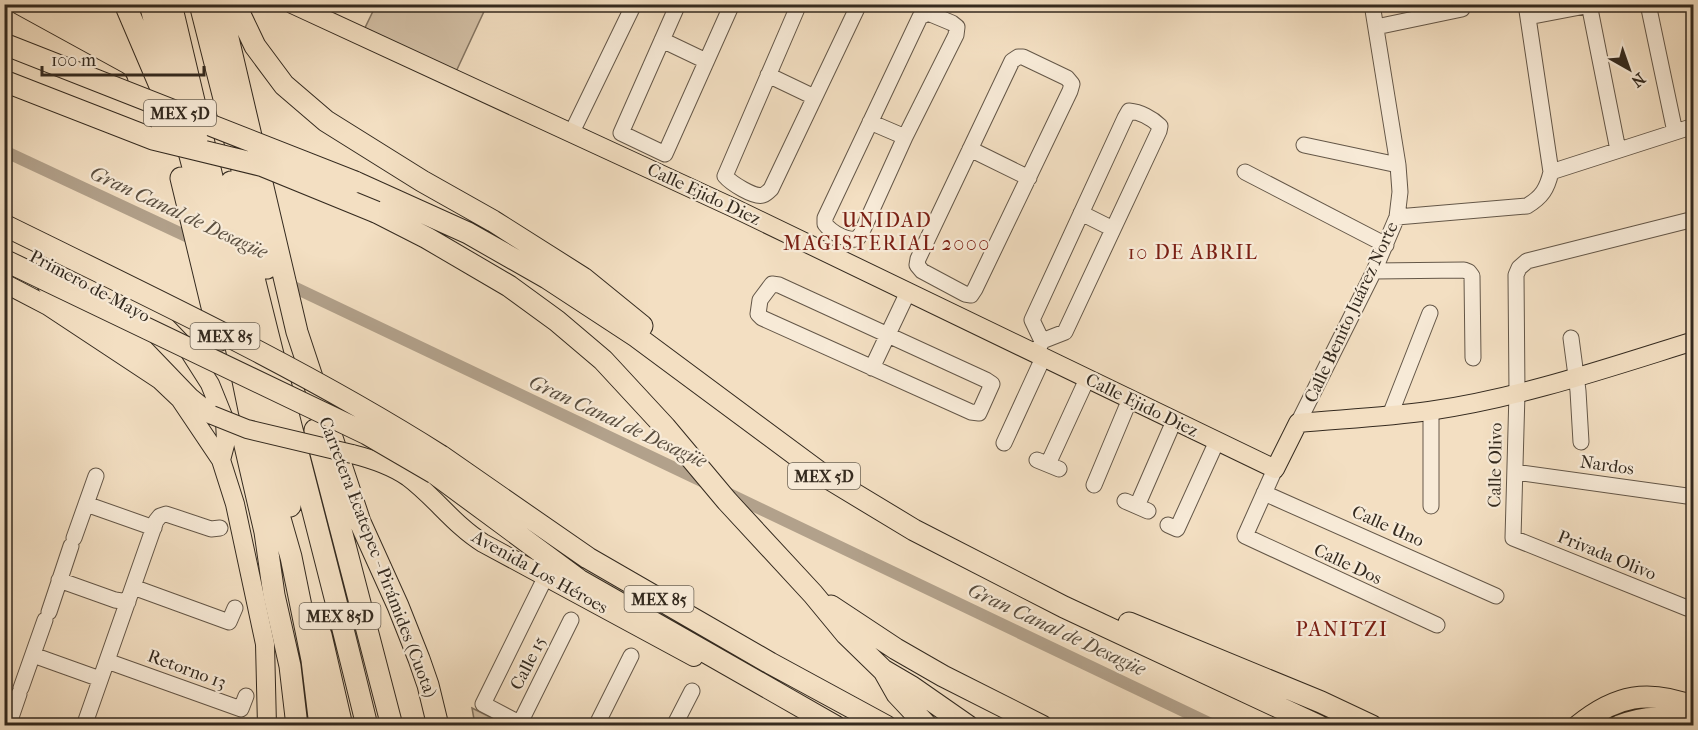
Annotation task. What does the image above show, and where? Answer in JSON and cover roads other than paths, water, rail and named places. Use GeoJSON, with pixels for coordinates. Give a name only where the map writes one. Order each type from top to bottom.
{"type":"FeatureCollection","features":[{"type":"Feature","properties":{"kind":"highway"},"geometry":{"type":"LineString","coordinates":[[125,4],[151,92]]}},
{"type":"Feature","properties":{"kind":"highway","name":"Carretera Ecatepec - Pirámides (Cuota)"},"geometry":{"type":"LineString","coordinates":[[140,4],[151,92],[234,232],[280,324],[360,522],[419,659],[438,726]]}},
{"type":"Feature","properties":{"kind":"highway"},"geometry":{"type":"LineString","coordinates":[[150,4],[234,232]]}},
{"type":"Feature","properties":{"kind":"highway","name":"MEX 85D"},"geometry":{"type":"LineString","coordinates":[[171,4],[234,232],[280,324],[326,555],[367,726]]}},
{"type":"Feature","properties":{"kind":"highway","name":"MEX 85D"},"geometry":{"type":"LineString","coordinates":[[189,4],[234,232],[226,297],[342,726]]}},
{"type":"Feature","properties":{"kind":"highway"},"geometry":{"type":"LineString","coordinates":[[200,4],[234,232]]}},
{"type":"Feature","properties":{"kind":"highway","name":"Carretera Ecatepec - Pirámides (Cuota)"},"geometry":{"type":"LineString","coordinates":[[220,4],[234,232],[226,297],[274,595],[290,666],[297,726]]}},
{"type":"Feature","properties":{"kind":"highway"},"geometry":{"type":"LineString","coordinates":[[235,4],[255,46],[284,85],[326,121],[493,221],[582,278],[643,327],[732,407]]}},
{"type":"Feature","properties":{"kind":"highway"},"geometry":{"type":"LineString","coordinates":[[4,20],[105,74],[151,92]]}},
{"type":"Feature","properties":{"kind":"highway","name":"MEX 5D"},"geometry":{"type":"LineString","coordinates":[[4,44],[151,92],[468,233],[547,278],[637,337],[833,481],[914,530],[1064,607],[1319,726]]}},
{"type":"Feature","properties":{"kind":"highway","name":"MEX 5D"},"geometry":{"type":"LineString","coordinates":[[4,60],[376,212],[427,238],[509,286],[557,321],[603,360],[813,594],[896,649],[942,676],[1042,726]]}},
{"type":"Feature","properties":{"kind":"highway"},"geometry":{"type":"LineString","coordinates":[[4,81],[153,139],[264,166]]}},
{"type":"Feature","properties":{"kind":"highway","name":"MEX 85"},"geometry":{"type":"LineString","coordinates":[[4,225],[186,315],[376,415],[441,456],[588,558],[770,663],[886,726]]}},
{"type":"Feature","properties":{"kind":"highway","name":"MEX 85"},"geometry":{"type":"LineString","coordinates":[[4,258],[367,434],[434,473],[579,580],[835,726]]}},
{"type":"Feature","properties":{"kind":"highway"},"geometry":{"type":"LineString","coordinates":[[4,272],[106,320],[205,356]]}},
{"type":"Feature","properties":{"kind":"highway"},"geometry":{"type":"LineString","coordinates":[[226,297],[249,410],[291,557],[312,660],[320,726]]}},
{"type":"Feature","properties":{"kind":"highway"},"geometry":{"type":"LineString","coordinates":[[280,324],[313,425],[392,726]]}},
{"type":"Feature","properties":{"kind":"highway"},"geometry":{"type":"LineString","coordinates":[[265,532],[283,584],[294,632],[304,681],[308,726]]}},
{"type":"Feature","properties":{"kind":"highway"},"geometry":{"type":"LineString","coordinates":[[813,594],[846,634],[883,670],[968,726]]}},
{"type":"Feature","properties":{"kind":"highway"},"geometry":{"type":"LineString","coordinates":[[1064,607],[1112,616],[1321,702],[1372,726]]}},
{"type":"Feature","properties":{"kind":"highway"},"geometry":{"type":"LineString","coordinates":[[883,670],[897,694],[927,726]]}},
{"type":"Feature","properties":{"kind":"highway"},"geometry":{"type":"LineString","coordinates":[[1578,726],[1595,712],[1613,702],[1634,697],[1651,696],[1670,699],[1694,707]]}},
{"type":"Feature","properties":{"kind":"highway"},"geometry":{"type":"LineString","coordinates":[[1619,726],[1637,718],[1659,717],[1692,726]]}},
{"type":"Feature","properties":{"kind":"main road","name":"Calle Ejido Diez"},"geometry":{"type":"LineString","coordinates":[[292,4],[572,132],[640,154],[736,209],[934,305],[1040,351],[1087,378],[1275,469]]}},
{"type":"Feature","properties":{"kind":"main road","name":"Primero de Mayo"},"geometry":{"type":"LineString","coordinates":[[4,242],[113,294],[165,326],[189,351],[210,384],[225,421],[226,441],[221,460]]}},
{"type":"Feature","properties":{"kind":"main road"},"geometry":{"type":"LineString","coordinates":[[4,258],[84,315]]}},
{"type":"Feature","properties":{"kind":"main road","name":"Primero de Mayo"},"geometry":{"type":"LineString","coordinates":[[4,283],[48,306],[160,380],[180,399],[221,460],[234,504],[265,644],[267,726]]}},
{"type":"Feature","properties":{"kind":"main road"},"geometry":{"type":"LineString","coordinates":[[48,306],[84,315]]}},
{"type":"Feature","properties":{"kind":"main road","name":"Avenida Los Héroes"},"geometry":{"type":"LineString","coordinates":[[84,315],[141,346],[190,397],[212,415],[248,429],[383,463],[409,478],[469,534],[819,726]]}},
{"type":"Feature","properties":{"kind":"main road"},"geometry":{"type":"LineString","coordinates":[[1298,423],[1431,411],[1576,378],[1694,341]]}},
{"type":"Feature","properties":{"kind":"main road","name":"Calle Benito Juárez Norte"},"geometry":{"type":"LineString","coordinates":[[1275,469],[1298,423]]}},
{"type":"Feature","properties":{"kind":"street"},"geometry":{"type":"LineString","coordinates":[[572,132],[634,4]]}},
{"type":"Feature","properties":{"kind":"street"},"geometry":{"type":"LineString","coordinates":[[678,4],[621,133],[640,154],[664,154],[732,4]]}},
{"type":"Feature","properties":{"kind":"street"},"geometry":{"type":"LineString","coordinates":[[799,4],[724,176],[729,182],[760,196],[765,195],[771,189],[859,4]]}},
{"type":"Feature","properties":{"kind":"street","name":"Calle Benito Juárez Norte"},"geometry":{"type":"LineString","coordinates":[[1298,423],[1386,246],[1397,218],[1400,192],[1398,165],[1372,4]]}},
{"type":"Feature","properties":{"kind":"street"},"geometry":{"type":"LineString","coordinates":[[1648,4],[1675,132]]}},
{"type":"Feature","properties":{"kind":"street"},"geometry":{"type":"LineString","coordinates":[[1397,218],[1527,206],[1539,198],[1548,186],[1551,172],[1527,11],[1591,5],[1618,150]]}},
{"type":"Feature","properties":{"kind":"street"},"geometry":{"type":"LineString","coordinates":[[1376,27],[1462,9]]}},
{"type":"Feature","properties":{"kind":"street"},"geometry":{"type":"LineString","coordinates":[[928,13],[952,23],[957,27],[956,35],[905,137],[857,239],[852,240],[829,229],[825,224],[825,218],[920,17],[928,13]]}},
{"type":"Feature","properties":{"kind":"street"},"geometry":{"type":"LineString","coordinates":[[662,40],[706,61]]}},
{"type":"Feature","properties":{"kind":"street"},"geometry":{"type":"LineString","coordinates":[[1018,57],[1023,57],[1067,78],[1072,84],[1029,178],[970,294],[946,285],[922,271],[917,264],[918,259],[1012,61],[1018,57]]}},
{"type":"Feature","properties":{"kind":"street"},"geometry":{"type":"LineString","coordinates":[[768,75],[814,97]]}},
{"type":"Feature","properties":{"kind":"street"},"geometry":{"type":"LineString","coordinates":[[1004,443],[1040,351],[1065,332],[1159,131],[1160,126],[1155,121],[1135,111],[1129,111],[1125,118],[1032,320],[1040,351]]}},
{"type":"Feature","properties":{"kind":"street"},"geometry":{"type":"LineString","coordinates":[[870,122],[905,137]]}},
{"type":"Feature","properties":{"kind":"street"},"geometry":{"type":"LineString","coordinates":[[1551,172],[1694,126]]}},
{"type":"Feature","properties":{"kind":"street"},"geometry":{"type":"LineString","coordinates":[[1304,145],[1398,165]]}},
{"type":"Feature","properties":{"kind":"street"},"geometry":{"type":"LineString","coordinates":[[970,149],[1029,178]]}},
{"type":"Feature","properties":{"kind":"street"},"geometry":{"type":"LineString","coordinates":[[1245,172],[1386,246]]}},
{"type":"Feature","properties":{"kind":"street"},"geometry":{"type":"LineString","coordinates":[[736,209],[746,191]]}},
{"type":"Feature","properties":{"kind":"street"},"geometry":{"type":"LineString","coordinates":[[1081,213],[1113,229]]}},
{"type":"Feature","properties":{"kind":"street","name":"Calle Olivo"},"geometry":{"type":"LineString","coordinates":[[1513,538],[1517,393],[1516,275],[1519,268],[1527,261],[1694,219]]}},
{"type":"Feature","properties":{"kind":"street"},"geometry":{"type":"LineString","coordinates":[[833,256],[843,236]]}},
{"type":"Feature","properties":{"kind":"street"},"geometry":{"type":"LineString","coordinates":[[1374,270],[1464,270],[1469,272],[1472,276],[1473,358]]}},
{"type":"Feature","properties":{"kind":"street"},"geometry":{"type":"LineString","coordinates":[[772,284],[779,285],[992,384],[979,413],[971,412],[872,368],[762,318],[758,314],[760,300],[772,284]]}},
{"type":"Feature","properties":{"kind":"street"},"geometry":{"type":"LineString","coordinates":[[934,305],[946,285]]}},
{"type":"Feature","properties":{"kind":"street"},"geometry":{"type":"LineString","coordinates":[[872,368],[908,292]]}},
{"type":"Feature","properties":{"kind":"street"},"geometry":{"type":"LineString","coordinates":[[1390,415],[1430,313]]}},
{"type":"Feature","properties":{"kind":"street"},"geometry":{"type":"LineString","coordinates":[[1571,338],[1581,442]]}},
{"type":"Feature","properties":{"kind":"street"},"geometry":{"type":"LineString","coordinates":[[1048,464],[1087,378]]}},
{"type":"Feature","properties":{"kind":"street"},"geometry":{"type":"LineString","coordinates":[[1094,485],[1130,399]]}},
{"type":"Feature","properties":{"kind":"street"},"geometry":{"type":"LineString","coordinates":[[1431,411],[1431,506]]}},
{"type":"Feature","properties":{"kind":"street"},"geometry":{"type":"LineString","coordinates":[[1137,506],[1174,421]]}},
{"type":"Feature","properties":{"kind":"street"},"geometry":{"type":"LineString","coordinates":[[1168,525],[1178,529],[1217,441]]}},
{"type":"Feature","properties":{"kind":"street","name":"Calle Benito Juárez Norte"},"geometry":{"type":"LineString","coordinates":[[1245,536],[1275,469]]}},
{"type":"Feature","properties":{"kind":"street","name":"Nardos"},"geometry":{"type":"LineString","coordinates":[[1515,472],[1694,497]]}},
{"type":"Feature","properties":{"kind":"street"},"geometry":{"type":"LineString","coordinates":[[8,726],[96,476]]}},
{"type":"Feature","properties":{"kind":"street","name":"Calle Uno"},"geometry":{"type":"LineString","coordinates":[[1264,493],[1496,596]]}},
{"type":"Feature","properties":{"kind":"street"},"geometry":{"type":"LineString","coordinates":[[86,504],[157,522]]}},
{"type":"Feature","properties":{"kind":"street"},"geometry":{"type":"LineString","coordinates":[[84,726],[157,522],[166,514],[212,529],[220,528]]}},
{"type":"Feature","properties":{"kind":"street","name":"Calle Dos"},"geometry":{"type":"LineString","coordinates":[[1245,536],[1437,626]]}},
{"type":"Feature","properties":{"kind":"street","name":"Privada Olivo"},"geometry":{"type":"LineString","coordinates":[[1513,538],[1687,608]]}},
{"type":"Feature","properties":{"kind":"street"},"geometry":{"type":"LineString","coordinates":[[522,724],[483,704],[546,576]]}},
{"type":"Feature","properties":{"kind":"street"},"geometry":{"type":"LineString","coordinates":[[59,580],[115,600],[130,594],[229,622],[235,608]]}},
{"type":"Feature","properties":{"kind":"street","name":"Calle 15"},"geometry":{"type":"LineString","coordinates":[[522,724],[571,620]]}},
{"type":"Feature","properties":{"kind":"street"},"geometry":{"type":"LineString","coordinates":[[33,655],[100,679]]}},
{"type":"Feature","properties":{"kind":"street"},"geometry":{"type":"LineString","coordinates":[[596,726],[631,656]]}},
{"type":"Feature","properties":{"kind":"street","name":"Retorno 13"},"geometry":{"type":"LineString","coordinates":[[107,661],[241,709],[246,696]]}},
{"type":"Feature","properties":{"kind":"street"},"geometry":{"type":"LineString","coordinates":[[674,726],[692,692]]}},
{"type":"Feature","properties":{"kind":"waterway","name":"Gran Canal de Desagüe"},"geometry":{"type":"LineString","coordinates":[[4,151],[199,242]]}},
{"type":"Feature","properties":{"kind":"waterway","name":"Gran Canal de Desagüe"},"geometry":{"type":"LineString","coordinates":[[283,282],[706,483]]}},
{"type":"Feature","properties":{"kind":"waterway","name":"Gran Canal de Desagüe"},"geometry":{"type":"LineString","coordinates":[[727,493],[1215,726]]}},
{"type":"Feature","properties":{"kind":"district","name":"UNIDAD MAGISTERIAL 2000"},"geometry":{"type":"Point","coordinates":[887,232]}},
{"type":"Feature","properties":{"kind":"district","name":"10 DE ABRIL"},"geometry":{"type":"Point","coordinates":[1193,252]}},
{"type":"Feature","properties":{"kind":"district","name":"PANITZI"},"geometry":{"type":"Point","coordinates":[1342,629]}}]}
